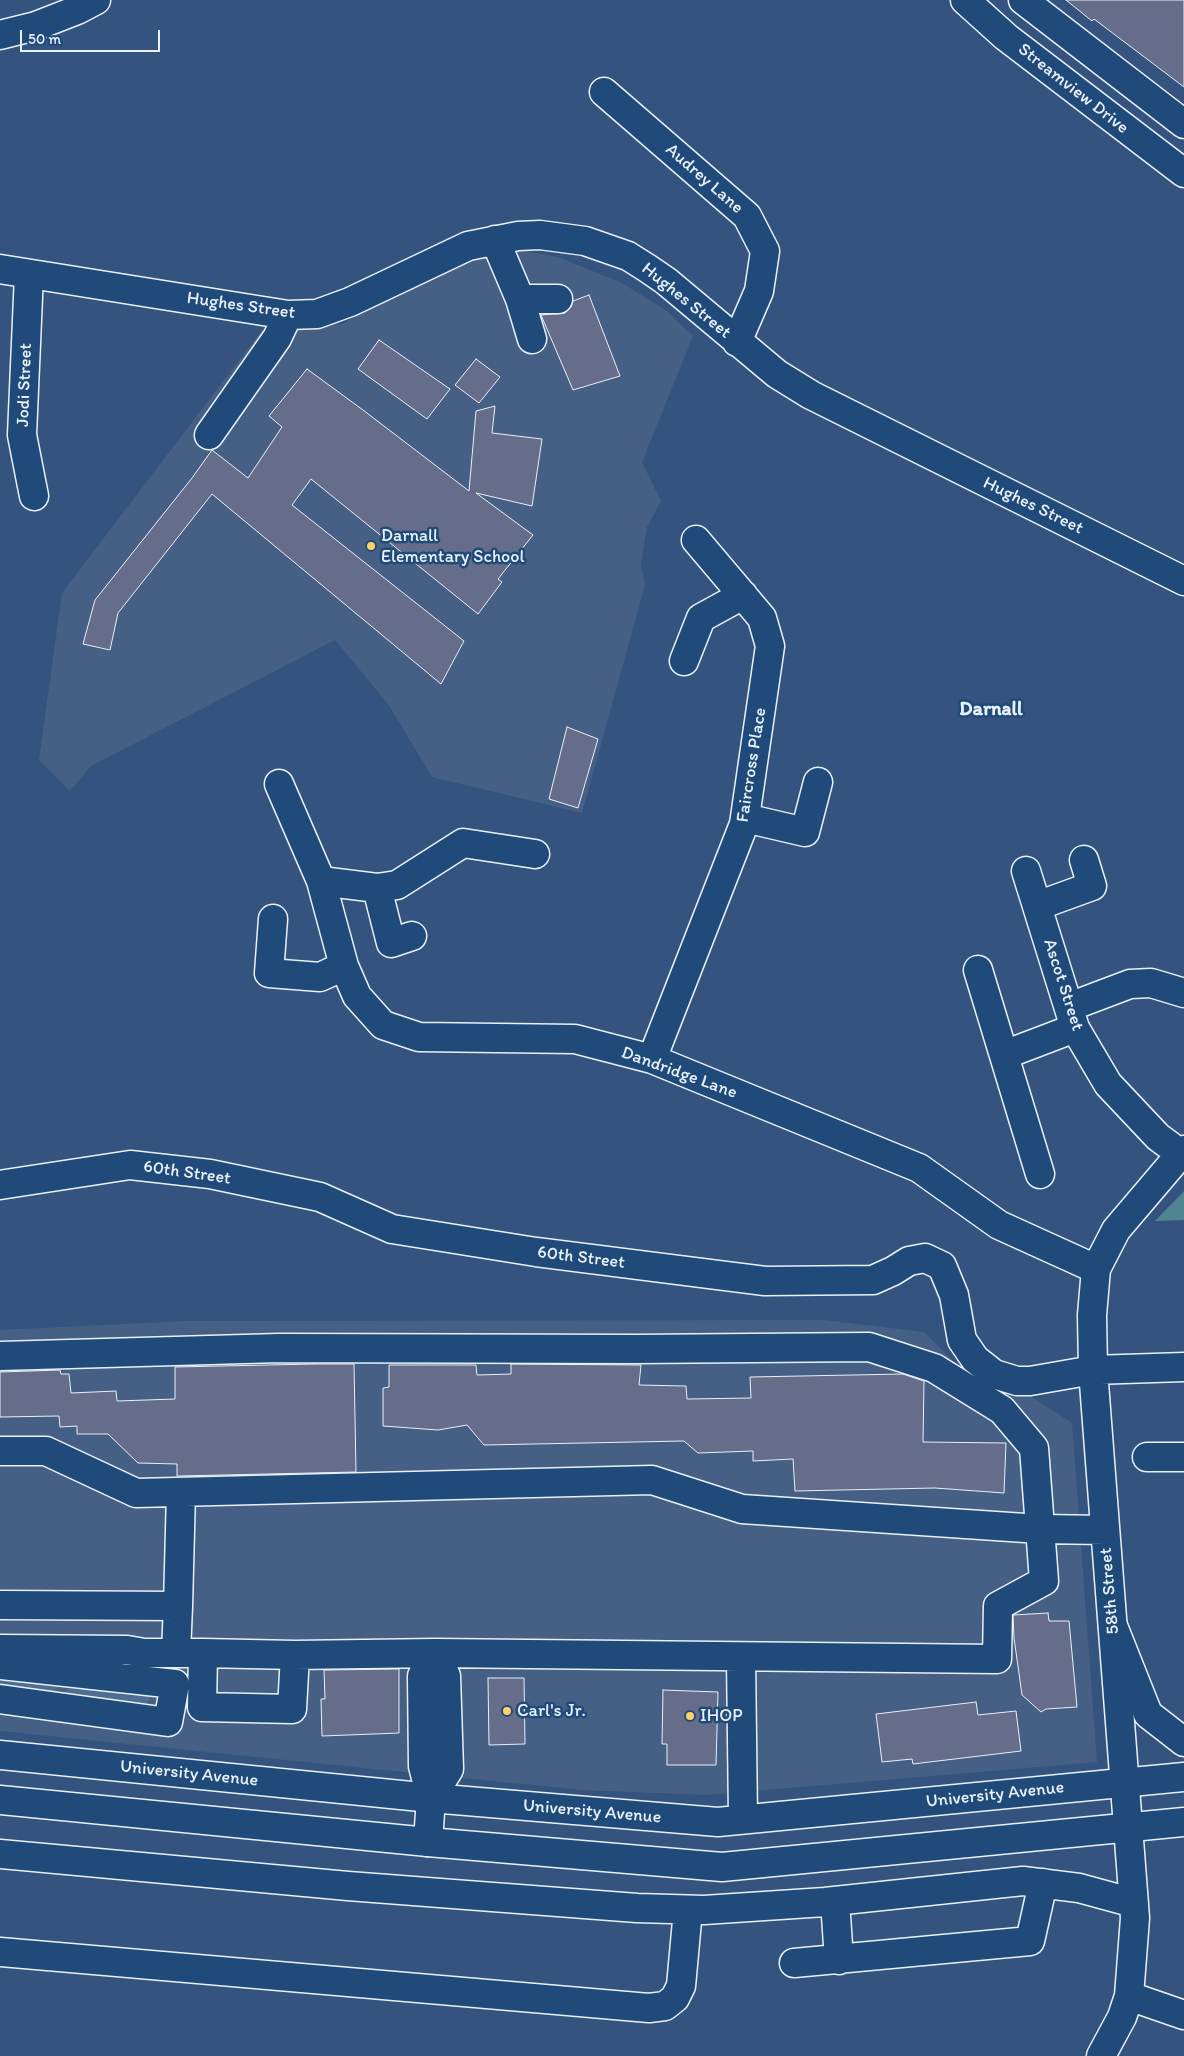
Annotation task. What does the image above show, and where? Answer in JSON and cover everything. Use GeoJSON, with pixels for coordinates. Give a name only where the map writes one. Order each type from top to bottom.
{"type":"FeatureCollection","features":[{"type":"Feature","properties":{"kind":"street"},"geometry":{"type":"LineString","coordinates":[[0,35],[36,26],[77,10],[96,0]]}},
{"type":"Feature","properties":{"kind":"street","name":"Streamview Drive"},"geometry":{"type":"LineString","coordinates":[[965,0],[1013,42],[1184,173]]}},
{"type":"Feature","properties":{"kind":"street"},"geometry":{"type":"LineString","coordinates":[[1023,0],[1184,124]]}},
{"type":"Feature","properties":{"kind":"street","name":"Audrey Lane"},"geometry":{"type":"LineString","coordinates":[[604,92],[747,216],[765,251],[759,291],[737,342]]}},
{"type":"Feature","properties":{"kind":"street","name":"Hughes Street"},"geometry":{"type":"LineString","coordinates":[[0,269],[288,315],[317,314],[337,307],[468,246],[518,236],[563,237],[585,241],[628,256],[666,281],[777,374],[811,396],[1184,581]]}},
{"type":"Feature","properties":{"kind":"street"},"geometry":{"type":"LineString","coordinates":[[495,240],[520,299],[532,339]]}},
{"type":"Feature","properties":{"kind":"street","name":"Jodi Street"},"geometry":{"type":"LineString","coordinates":[[29,274],[22,435],[34,496]]}},
{"type":"Feature","properties":{"kind":"street"},"geometry":{"type":"LineString","coordinates":[[520,299],[558,299]]}},
{"type":"Feature","properties":{"kind":"street"},"geometry":{"type":"LineString","coordinates":[[209,435],[277,338],[288,315]]}},
{"type":"Feature","properties":{"kind":"street","name":"Faircross Place"},"geometry":{"type":"LineString","coordinates":[[652,1059],[745,818],[770,646],[762,618],[696,540]]}},
{"type":"Feature","properties":{"kind":"street"},"geometry":{"type":"LineString","coordinates":[[684,661],[701,618],[742,595]]}},
{"type":"Feature","properties":{"kind":"street"},"geometry":{"type":"LineString","coordinates":[[745,818],[805,832],[818,782]]}},
{"type":"Feature","properties":{"kind":"street","name":"Dandridge Lane"},"geometry":{"type":"LineString","coordinates":[[279,784],[322,882],[344,966],[356,996],[383,1025],[419,1037],[574,1039],[652,1059],[919,1168],[999,1225],[1096,1269]]}},
{"type":"Feature","properties":{"kind":"street"},"geometry":{"type":"LineString","coordinates":[[322,882],[377,888],[397,885],[464,843],[535,854]]}},
{"type":"Feature","properties":{"kind":"street"},"geometry":{"type":"LineString","coordinates":[[1037,906],[1092,886],[1084,860]]}},
{"type":"Feature","properties":{"kind":"street","name":"Ascot Street"},"geometry":{"type":"LineString","coordinates":[[1026,871],[1072,1018],[1108,1084],[1158,1137],[1182,1152]]}},
{"type":"Feature","properties":{"kind":"street"},"geometry":{"type":"LineString","coordinates":[[377,888],[391,943],[412,936]]}},
{"type":"Feature","properties":{"kind":"street"},"geometry":{"type":"LineString","coordinates":[[273,919],[269,973],[320,977],[344,966]]}},
{"type":"Feature","properties":{"kind":"street"},"geometry":{"type":"LineString","coordinates":[[978,970],[1040,1174]]}},
{"type":"Feature","properties":{"kind":"street"},"geometry":{"type":"LineString","coordinates":[[1004,1056],[1130,984],[1151,983],[1184,993]]}},
{"type":"Feature","properties":{"kind":"street","name":"58th Street"},"geometry":{"type":"LineString","coordinates":[[1101,2056],[1122,2017],[1129,1996],[1134,1952],[1134,1903],[1092,1370],[1092,1315],[1096,1269],[1116,1230],[1182,1152]]}},
{"type":"Feature","properties":{"kind":"street","name":"60th Street"},"geometry":{"type":"LineString","coordinates":[[0,1185],[130,1165],[210,1174],[320,1197],[392,1229],[536,1252],[765,1281],[872,1280],[893,1272],[909,1261],[925,1258],[942,1266],[954,1295],[962,1340],[968,1350],[984,1367],[1005,1378],[1030,1381],[1092,1370],[1184,1367]]}},
{"type":"Feature","properties":{"kind":"street"},"geometry":{"type":"LineString","coordinates":[[0,1356],[279,1348],[636,1349],[869,1346],[934,1368],[1002,1410],[1034,1448],[1044,1581],[998,1606],[997,1659],[435,1653],[295,1656],[144,1653],[127,1650],[0,1649]]}},
{"type":"Feature","properties":{"kind":"street"},"geometry":{"type":"LineString","coordinates":[[0,1451],[46,1451],[136,1493],[652,1480],[742,1509],[1040,1530],[1105,1530]]}},
{"type":"Feature","properties":{"kind":"street"},"geometry":{"type":"LineString","coordinates":[[1147,1457],[1184,1456]]}},
{"type":"Feature","properties":{"kind":"street"},"geometry":{"type":"LineString","coordinates":[[176,1653],[181,1492]]}},
{"type":"Feature","properties":{"kind":"street"},"geometry":{"type":"LineString","coordinates":[[0,1604],[178,1606]]}},
{"type":"Feature","properties":{"kind":"street"},"geometry":{"type":"LineString","coordinates":[[1113,1626],[1148,1714],[1184,1742]]}},
{"type":"Feature","properties":{"kind":"street"},"geometry":{"type":"LineString","coordinates":[[119,1696],[144,1653]]}},
{"type":"Feature","properties":{"kind":"street"},"geometry":{"type":"LineString","coordinates":[[203,1653],[202,1707],[292,1709],[295,1656]]}},
{"type":"Feature","properties":{"kind":"street"},"geometry":{"type":"LineString","coordinates":[[426,1842],[431,1798],[449,1770],[446,1676],[435,1653]]}},
{"type":"Feature","properties":{"kind":"street"},"geometry":{"type":"LineString","coordinates":[[741,1657],[743,1819]]}},
{"type":"Feature","properties":{"kind":"street"},"geometry":{"type":"LineString","coordinates":[[22,1685],[119,1696]]}},
{"type":"Feature","properties":{"kind":"street"},"geometry":{"type":"LineString","coordinates":[[22,1685],[119,1696]]}},
{"type":"Feature","properties":{"kind":"street","name":"University Avenue"},"geometry":{"type":"LineString","coordinates":[[0,1755],[431,1798],[664,1819],[718,1822],[1184,1777]]}},
{"type":"Feature","properties":{"kind":"street"},"geometry":{"type":"LineString","coordinates":[[0,1800],[426,1842],[722,1867],[1184,1822]]}},
{"type":"Feature","properties":{"kind":"street"},"geometry":{"type":"LineString","coordinates":[[0,1854],[348,1886],[637,1908],[704,1910],[835,1901],[1023,1881],[1079,1888],[1134,1903]]}},
{"type":"Feature","properties":{"kind":"street"},"geometry":{"type":"LineString","coordinates":[[794,1963],[1030,1941],[1043,1883]]}},
{"type":"Feature","properties":{"kind":"street"},"geometry":{"type":"LineString","coordinates":[[835,1901],[839,1960]]}},
{"type":"Feature","properties":{"kind":"street"},"geometry":{"type":"LineString","coordinates":[[0,1952],[649,2008],[665,2006],[675,1998],[681,1986],[688,1910]]}},
{"type":"Feature","properties":{"kind":"street"},"geometry":{"type":"LineString","coordinates":[[1129,1996],[1184,2015]]}},
{"type":"Feature","properties":{"kind":"shaded area","name":"Darnall Elementary School"},"geometry":{"type":"Polygon","coordinates":[[[476,251],[524,251],[558,257],[622,283],[667,311],[693,336],[642,462],[661,501],[647,527],[641,565],[645,585],[582,813],[432,777],[388,704],[335,640],[91,766],[70,791],[39,760],[62,593],[262,330],[342,324],[476,251]]]}},
{"type":"Feature","properties":{"kind":"shaded area"},"geometry":{"type":"Polygon","coordinates":[[[824,1320],[924,1332],[967,1375],[1027,1394],[1072,1423],[1097,1762],[707,1795],[581,1790],[0,1731],[0,1330],[186,1321],[824,1320]]]}},
{"type":"Feature","properties":{"kind":"green space"},"geometry":{"type":"Polygon","coordinates":[[[1184,1191],[1184,1220],[1155,1221],[1184,1191]]]}},
{"type":"Feature","properties":{"kind":"building"},"geometry":{"type":"Polygon","coordinates":[[[1066,0],[1184,0],[1184,87],[1094,19],[1092,21],[1066,0]]]}},
{"type":"Feature","properties":{"kind":"building"},"geometry":{"type":"Polygon","coordinates":[[[589,295],[620,376],[573,390],[541,315],[565,313],[571,307],[573,301],[589,295]]]}},
{"type":"Feature","properties":{"kind":"building"},"geometry":{"type":"Polygon","coordinates":[[[379,340],[450,389],[427,419],[358,369],[379,340]]]}},
{"type":"Feature","properties":{"kind":"building"},"geometry":{"type":"Polygon","coordinates":[[[476,359],[500,377],[479,403],[455,385],[476,359]]]}},
{"type":"Feature","properties":{"kind":"building"},"geometry":{"type":"Polygon","coordinates":[[[307,369],[469,491],[476,411],[495,406],[492,433],[542,439],[532,506],[476,493],[533,535],[498,579],[502,582],[478,614],[311,479],[292,505],[464,641],[441,684],[212,494],[118,613],[110,650],[83,644],[95,600],[212,450],[248,478],[282,427],[269,416],[307,369]]]}},
{"type":"Feature","properties":{"kind":"building"},"geometry":{"type":"Polygon","coordinates":[[[567,727],[598,739],[578,808],[549,799],[567,727]]]}},
{"type":"Feature","properties":{"kind":"building"},"geometry":{"type":"Polygon","coordinates":[[[354,1364],[356,1472],[177,1476],[177,1464],[138,1463],[108,1434],[77,1434],[77,1426],[60,1427],[59,1416],[0,1417],[0,1372],[60,1370],[61,1374],[69,1374],[71,1393],[116,1391],[117,1401],[175,1399],[175,1367],[354,1364]]]}},
{"type":"Feature","properties":{"kind":"building"},"geometry":{"type":"Polygon","coordinates":[[[511,1364],[641,1365],[639,1385],[686,1386],[687,1399],[751,1398],[750,1377],[903,1374],[924,1381],[923,1442],[1006,1443],[1004,1493],[935,1488],[795,1491],[793,1459],[753,1461],[753,1451],[698,1453],[684,1441],[484,1445],[467,1425],[438,1430],[383,1426],[383,1388],[389,1387],[389,1365],[476,1365],[477,1375],[511,1374],[511,1364]]]}},
{"type":"Feature","properties":{"kind":"building"},"geometry":{"type":"Polygon","coordinates":[[[1048,1613],[1049,1621],[1069,1621],[1077,1707],[1046,1709],[1041,1712],[1022,1695],[1014,1638],[1013,1615],[1048,1613]]]}},
{"type":"Feature","properties":{"kind":"building"},"geometry":{"type":"Polygon","coordinates":[[[399,1669],[399,1733],[322,1736],[321,1699],[325,1699],[324,1670],[399,1669]]]}},
{"type":"Feature","properties":{"kind":"building","name":"Carl's Jr."},"geometry":{"type":"Polygon","coordinates":[[[488,1678],[524,1678],[525,1744],[489,1745],[488,1678]]]}},
{"type":"Feature","properties":{"kind":"building","name":"IHOP"},"geometry":{"type":"Polygon","coordinates":[[[663,1690],[718,1692],[716,1765],[667,1765],[667,1744],[662,1744],[663,1690]]]}},
{"type":"Feature","properties":{"kind":"building"},"geometry":{"type":"Polygon","coordinates":[[[976,1702],[978,1715],[1016,1711],[1021,1751],[913,1764],[912,1759],[882,1762],[876,1714],[976,1702]]]}},
{"type":"Feature","properties":{"kind":"tunnel"},"geometry":{"type":"LineString","coordinates":[[9,1695],[22,1676]]}},
{"type":"Feature","properties":{"kind":"tunnel"},"geometry":{"type":"LineString","coordinates":[[33,1698],[47,1678]]}},
{"type":"Feature","properties":{"kind":"tunnel"},"geometry":{"type":"LineString","coordinates":[[76,1702],[87,1683]]}},
{"type":"Feature","properties":{"kind":"tunnel"},"geometry":{"type":"LineString","coordinates":[[102,1705],[115,1685]]}},
{"type":"Feature","properties":{"kind":"tunnel"},"geometry":{"type":"LineString","coordinates":[[126,1709],[140,1688]]}},
{"type":"Feature","properties":{"kind":"place","name":"Darnall Elementary School"},"geometry":{"type":"Point","coordinates":[371,546]}},
{"type":"Feature","properties":{"kind":"place","name":"Carl's Jr."},"geometry":{"type":"Point","coordinates":[507,1711]}},
{"type":"Feature","properties":{"kind":"place","name":"IHOP"},"geometry":{"type":"Point","coordinates":[690,1716]}},
{"type":"Feature","properties":{"kind":"district","name":"Darnall"},"geometry":{"type":"Point","coordinates":[991,710]}}]}
